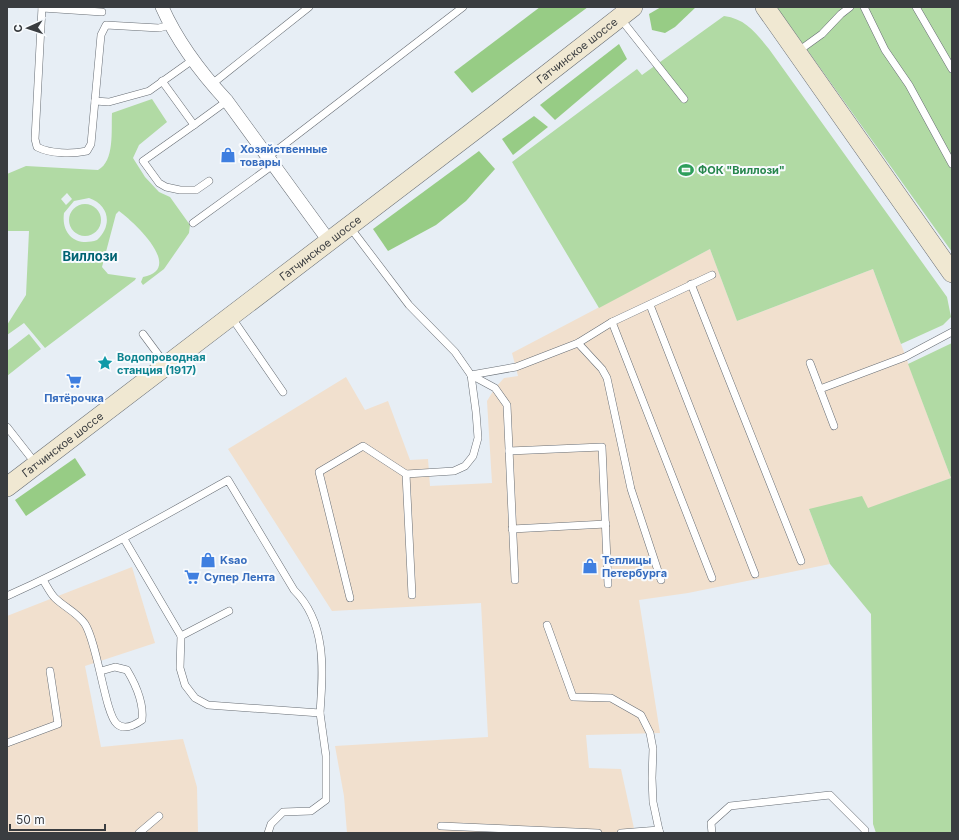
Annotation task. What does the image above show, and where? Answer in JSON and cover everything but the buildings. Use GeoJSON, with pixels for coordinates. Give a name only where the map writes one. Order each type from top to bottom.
{"type":"FeatureCollection","features":[{"type":"Feature","properties":{"kind":"main road"},"geometry":{"type":"LineString","coordinates":[[765,7],[952,273]]}},
{"type":"Feature","properties":{"kind":"main road","name":"Гатчинское шоссе"},"geometry":{"type":"LineString","coordinates":[[7,487],[626,12]]}},
{"type":"Feature","properties":{"kind":"street"},"geometry":{"type":"LineString","coordinates":[[162,7],[170,25],[194,59],[212,84],[227,101],[329,241]]}},
{"type":"Feature","properties":{"kind":"lane"},"geometry":{"type":"LineString","coordinates":[[42,7],[101,9],[106,25],[100,35],[92,144],[87,151],[77,153],[44,151],[37,147],[35,139],[42,7]]}},
{"type":"Feature","properties":{"kind":"lane"},"geometry":{"type":"LineString","coordinates":[[212,84],[310,7]]}},
{"type":"Feature","properties":{"kind":"lane"},"geometry":{"type":"LineString","coordinates":[[193,223],[463,7]]}},
{"type":"Feature","properties":{"kind":"lane"},"geometry":{"type":"LineString","coordinates":[[796,52],[822,34],[841,14],[850,7]]}},
{"type":"Feature","properties":{"kind":"lane"},"geometry":{"type":"LineString","coordinates":[[864,7],[886,50],[909,85],[952,164]]}},
{"type":"Feature","properties":{"kind":"lane"},"geometry":{"type":"LineString","coordinates":[[916,7],[952,69]]}},
{"type":"Feature","properties":{"kind":"lane"},"geometry":{"type":"LineString","coordinates":[[626,12],[684,99]]}},
{"type":"Feature","properties":{"kind":"lane"},"geometry":{"type":"LineString","coordinates":[[106,25],[159,28],[170,25]]}},
{"type":"Feature","properties":{"kind":"lane"},"geometry":{"type":"LineString","coordinates":[[95,101],[109,102],[149,91],[194,59]]}},
{"type":"Feature","properties":{"kind":"lane"},"geometry":{"type":"LineString","coordinates":[[162,82],[194,125]]}},
{"type":"Feature","properties":{"kind":"lane"},"geometry":{"type":"LineString","coordinates":[[209,181],[196,190],[180,190],[166,187],[160,183],[144,161],[227,101]]}},
{"type":"Feature","properties":{"kind":"lane"},"geometry":{"type":"LineString","coordinates":[[349,226],[409,305],[455,352],[471,375],[495,388],[507,405],[515,580]]}},
{"type":"Feature","properties":{"kind":"lane"},"geometry":{"type":"LineString","coordinates":[[471,375],[516,367],[578,343],[612,322],[712,275]]}},
{"type":"Feature","properties":{"kind":"lane"},"geometry":{"type":"LineString","coordinates":[[691,284],[801,561]]}},
{"type":"Feature","properties":{"kind":"lane"},"geometry":{"type":"LineString","coordinates":[[650,305],[755,574]]}},
{"type":"Feature","properties":{"kind":"lane"},"geometry":{"type":"LineString","coordinates":[[230,316],[283,392]]}},
{"type":"Feature","properties":{"kind":"lane"},"geometry":{"type":"LineString","coordinates":[[612,322],[712,578]]}},
{"type":"Feature","properties":{"kind":"lane"},"geometry":{"type":"LineString","coordinates":[[820,389],[905,357],[952,332]]}},
{"type":"Feature","properties":{"kind":"lane"},"geometry":{"type":"LineString","coordinates":[[143,334],[166,365]]}},
{"type":"Feature","properties":{"kind":"lane"},"geometry":{"type":"LineString","coordinates":[[578,343],[602,370],[607,378],[631,489],[661,580]]}},
{"type":"Feature","properties":{"kind":"lane"},"geometry":{"type":"LineString","coordinates":[[810,363],[834,426]]}},
{"type":"Feature","properties":{"kind":"lane"},"geometry":{"type":"LineString","coordinates":[[350,598],[319,472],[363,446],[406,474],[454,471],[465,466],[473,456],[478,438],[471,375]]}},
{"type":"Feature","properties":{"kind":"lane"},"geometry":{"type":"LineString","coordinates":[[7,426],[36,464]]}},
{"type":"Feature","properties":{"kind":"lane"},"geometry":{"type":"LineString","coordinates":[[509,451],[602,447],[608,584]]}},
{"type":"Feature","properties":{"kind":"lane"},"geometry":{"type":"LineString","coordinates":[[406,474],[412,595]]}},
{"type":"Feature","properties":{"kind":"lane"},"geometry":{"type":"LineString","coordinates":[[7,596],[43,580],[124,539],[228,480],[294,590],[306,602],[318,631],[323,669],[320,713],[326,756],[326,800],[310,811],[283,812],[271,824],[268,833]]}},
{"type":"Feature","properties":{"kind":"lane"},"geometry":{"type":"LineString","coordinates":[[512,529],[606,524]]}},
{"type":"Feature","properties":{"kind":"lane"},"geometry":{"type":"LineString","coordinates":[[124,539],[181,636],[180,668],[185,685],[195,698],[208,705],[320,713]]}},
{"type":"Feature","properties":{"kind":"lane"},"geometry":{"type":"LineString","coordinates":[[43,580],[55,598],[80,618],[86,625],[101,671],[111,715],[117,724],[125,727],[134,725],[142,720],[143,710],[136,684],[127,670],[115,667],[101,671]]}},
{"type":"Feature","properties":{"kind":"lane"},"geometry":{"type":"LineString","coordinates":[[181,636],[229,611]]}},
{"type":"Feature","properties":{"kind":"lane"},"geometry":{"type":"LineString","coordinates":[[547,625],[573,697],[612,698],[640,715],[650,733],[653,749],[653,802],[660,831],[621,833]]}},
{"type":"Feature","properties":{"kind":"lane"},"geometry":{"type":"LineString","coordinates":[[7,743],[58,724],[50,671]]}},
{"type":"Feature","properties":{"kind":"lane"},"geometry":{"type":"LineString","coordinates":[[712,833],[711,823],[730,806],[830,795],[865,830],[865,833]]}},
{"type":"Feature","properties":{"kind":"lane"},"geometry":{"type":"LineString","coordinates":[[139,833],[159,816]]}},
{"type":"Feature","properties":{"kind":"lane"},"geometry":{"type":"LineString","coordinates":[[442,826],[598,833]]}},
{"type":"Feature","properties":{"kind":"shaded area"},"geometry":{"type":"Polygon","coordinates":[[[710,249],[737,321],[873,269],[951,478],[867,509],[809,509],[830,564],[688,593],[639,600],[660,733],[586,735],[589,768],[621,769],[635,833],[347,833],[344,796],[335,746],[488,737],[481,603],[332,611],[228,449],[346,377],[365,410],[388,401],[410,460],[428,459],[430,486],[492,483],[487,401],[495,388],[504,378],[518,376],[512,353],[710,249]]]}},
{"type":"Feature","properties":{"kind":"shaded area"},"geometry":{"type":"Polygon","coordinates":[[[132,567],[155,643],[85,666],[101,747],[183,739],[197,787],[198,833],[7,833],[7,616],[132,567]]]}},
{"type":"Feature","properties":{"kind":"green space"},"geometry":{"type":"Polygon","coordinates":[[[540,7],[588,7],[472,93],[454,72],[540,7]]]}},
{"type":"Feature","properties":{"kind":"green space"},"geometry":{"type":"Polygon","coordinates":[[[661,7],[696,7],[675,27],[665,33],[652,30],[649,14],[661,7]]]}},
{"type":"Feature","properties":{"kind":"green space"},"geometry":{"type":"Polygon","coordinates":[[[777,7],[952,7],[952,252],[778,9],[777,7]]]}},
{"type":"Feature","properties":{"kind":"green space","name":"ФОК \"Виллози\""},"geometry":{"type":"Polygon","coordinates":[[[724,16],[738,20],[750,28],[769,49],[947,297],[951,317],[943,325],[901,344],[873,269],[737,321],[710,249],[599,308],[512,162],[637,69],[642,75],[724,16]]]}},
{"type":"Feature","properties":{"kind":"green space"},"geometry":{"type":"Polygon","coordinates":[[[619,44],[627,59],[555,120],[540,105],[619,44]]]}},
{"type":"Feature","properties":{"kind":"green space"},"geometry":{"type":"Polygon","coordinates":[[[152,99],[167,122],[139,145],[133,158],[145,177],[159,192],[170,197],[190,225],[189,233],[164,269],[143,285],[141,282],[143,277],[155,272],[159,265],[158,256],[144,235],[119,211],[116,214],[102,267],[108,274],[136,278],[135,280],[45,348],[24,323],[7,335],[7,325],[26,295],[29,231],[7,231],[7,174],[26,166],[98,170],[107,160],[110,152],[112,113],[152,99]],[[67,193],[61,199],[66,205],[72,199],[67,193]],[[89,198],[74,201],[64,213],[65,227],[68,233],[77,240],[83,242],[97,240],[102,234],[107,222],[105,210],[96,201],[89,198]]]}},
{"type":"Feature","properties":{"kind":"green space"},"geometry":{"type":"Polygon","coordinates":[[[534,116],[548,127],[513,155],[502,139],[534,116]]]}},
{"type":"Feature","properties":{"kind":"green space"},"geometry":{"type":"Polygon","coordinates":[[[479,151],[495,169],[466,201],[436,225],[388,251],[373,229],[479,151]]]}},
{"type":"Feature","properties":{"kind":"green space"},"geometry":{"type":"Polygon","coordinates":[[[85,204],[96,209],[101,220],[96,231],[85,236],[74,231],[69,220],[74,209],[85,204]]]}},
{"type":"Feature","properties":{"kind":"green space"},"geometry":{"type":"Polygon","coordinates":[[[29,334],[41,349],[7,376],[7,351],[29,334]]]}},
{"type":"Feature","properties":{"kind":"green space"},"geometry":{"type":"Polygon","coordinates":[[[952,343],[952,833],[876,833],[873,824],[871,614],[830,564],[809,509],[862,496],[868,508],[951,478],[908,364],[952,343]]]}},
{"type":"Feature","properties":{"kind":"green space"},"geometry":{"type":"Polygon","coordinates":[[[75,458],[86,475],[26,516],[15,500],[75,458]]]}},
{"type":"Feature","properties":{"kind":"place","name":"Хозяйственные товары"},"geometry":{"type":"Point","coordinates":[228,155]}},
{"type":"Feature","properties":{"kind":"place","name":"ФОК \"Виллози\""},"geometry":{"type":"Point","coordinates":[686,170]}},
{"type":"Feature","properties":{"kind":"place","name":"Водопроводная станция (1917)"},"geometry":{"type":"Point","coordinates":[105,363]}},
{"type":"Feature","properties":{"kind":"place","name":"Пятёрочка"},"geometry":{"type":"Point","coordinates":[74,381]}},
{"type":"Feature","properties":{"kind":"place","name":"Ksao"},"geometry":{"type":"Point","coordinates":[208,560]}},
{"type":"Feature","properties":{"kind":"place","name":"Теплицы Петербурга"},"geometry":{"type":"Point","coordinates":[590,566]}},
{"type":"Feature","properties":{"kind":"place","name":"Супер Лента"},"geometry":{"type":"Point","coordinates":[192,577]}},
{"type":"Feature","properties":{"kind":"district","name":"Виллози"},"geometry":{"type":"Point","coordinates":[90,256]}}]}
